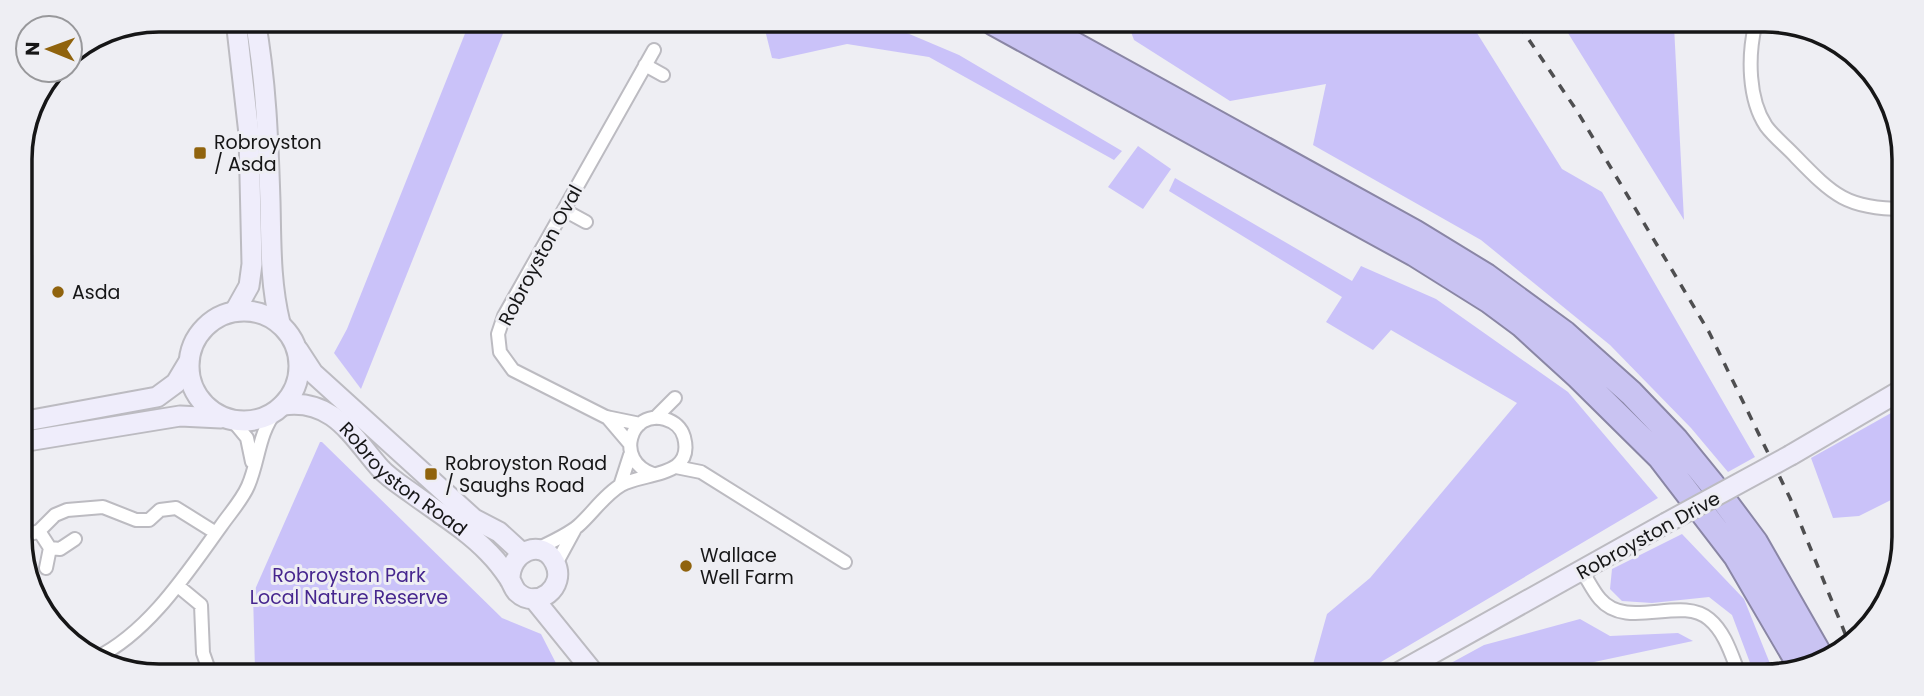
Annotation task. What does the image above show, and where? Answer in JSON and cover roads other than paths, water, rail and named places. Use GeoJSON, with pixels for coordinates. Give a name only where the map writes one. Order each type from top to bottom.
{"type":"FeatureCollection","features":[{"type":"Feature","properties":{"kind":"highway"},"geometry":{"type":"LineString","coordinates":[[996,32],[1086,73]]}},
{"type":"Feature","properties":{"kind":"highway"},"geometry":{"type":"LineString","coordinates":[[1011,32],[1415,254],[1490,301],[1521,324],[1660,457],[1736,556],[1797,660]]}},
{"type":"Feature","properties":{"kind":"highway"},"geometry":{"type":"LineString","coordinates":[[1051,32],[1414,232],[1494,282],[1564,333],[1631,393],[1711,482],[1755,542],[1819,653]]}},
{"type":"Feature","properties":{"kind":"main road"},"geometry":{"type":"LineString","coordinates":[[235,310],[249,286],[253,264],[249,134],[237,32]]}},
{"type":"Feature","properties":{"kind":"main road"},"geometry":{"type":"LineString","coordinates":[[257,32],[268,121],[273,284],[280,323]]}},
{"type":"Feature","properties":{"kind":"main road"},"geometry":{"type":"LineString","coordinates":[[32,420],[137,403],[156,397],[176,383],[188,363],[195,339],[208,323],[235,310],[254,311],[280,323],[297,349],[299,375],[294,391],[280,408],[252,421],[180,416],[32,440]]}},
{"type":"Feature","properties":{"kind":"main road","name":"Robroyston Road"},"geometry":{"type":"LineString","coordinates":[[297,349],[313,373],[474,519],[528,552],[543,552],[556,564]]}},
{"type":"Feature","properties":{"kind":"main road"},"geometry":{"type":"LineString","coordinates":[[188,363],[191,383],[204,404],[229,419]]}},
{"type":"Feature","properties":{"kind":"main road","name":"Robroyston Drive"},"geometry":{"type":"LineString","coordinates":[[1414,664],[1791,455],[1892,396]]}},
{"type":"Feature","properties":{"kind":"main road","name":"Robroyston Road"},"geometry":{"type":"LineString","coordinates":[[280,408],[300,405],[331,414],[342,422],[382,471],[465,532],[489,554],[517,592],[543,595],[587,664]]}},
{"type":"Feature","properties":{"kind":"main road"},"geometry":{"type":"LineString","coordinates":[[510,580],[512,564],[528,552]]}},
{"type":"Feature","properties":{"kind":"main road"},"geometry":{"type":"LineString","coordinates":[[543,595],[558,576],[556,564]]}},
{"type":"Feature","properties":{"kind":"street"},"geometry":{"type":"LineString","coordinates":[[1754,32],[1751,68],[1755,101],[1766,125],[1827,189],[1859,205],[1892,209]]}},
{"type":"Feature","properties":{"kind":"street","name":"Robroyston Oval"},"geometry":{"type":"LineString","coordinates":[[606,417],[513,369],[500,352],[498,334],[504,316],[654,50]]}},
{"type":"Feature","properties":{"kind":"street"},"geometry":{"type":"LineString","coordinates":[[645,65],[663,75]]}},
{"type":"Feature","properties":{"kind":"street"},"geometry":{"type":"LineString","coordinates":[[564,210],[586,222]]}},
{"type":"Feature","properties":{"kind":"street"},"geometry":{"type":"LineString","coordinates":[[528,552],[575,528],[620,486],[653,474],[668,472],[676,467],[685,448],[678,425],[675,398],[655,418],[640,424],[632,433],[620,486]]}},
{"type":"Feature","properties":{"kind":"street"},"geometry":{"type":"LineString","coordinates":[[106,653],[135,630],[178,586],[216,533],[247,489],[263,433],[280,408]]}},
{"type":"Feature","properties":{"kind":"street"},"geometry":{"type":"LineString","coordinates":[[606,417],[640,424]]}},
{"type":"Feature","properties":{"kind":"street"},"geometry":{"type":"LineString","coordinates":[[606,417],[630,449],[639,468],[653,474]]}},
{"type":"Feature","properties":{"kind":"street"},"geometry":{"type":"LineString","coordinates":[[655,418],[678,425]]}},
{"type":"Feature","properties":{"kind":"street"},"geometry":{"type":"LineString","coordinates":[[229,419],[247,438],[253,472]]}},
{"type":"Feature","properties":{"kind":"street"},"geometry":{"type":"LineString","coordinates":[[685,448],[701,472]]}},
{"type":"Feature","properties":{"kind":"street"},"geometry":{"type":"LineString","coordinates":[[676,467],[701,472],[845,562]]}},
{"type":"Feature","properties":{"kind":"street"},"geometry":{"type":"LineString","coordinates":[[32,533],[39,531],[55,515],[67,510],[103,507],[136,520],[149,520],[160,510],[176,508],[216,533]]}},
{"type":"Feature","properties":{"kind":"street"},"geometry":{"type":"LineString","coordinates":[[556,564],[575,528]]}},
{"type":"Feature","properties":{"kind":"street"},"geometry":{"type":"LineString","coordinates":[[39,531],[50,548],[46,568]]}},
{"type":"Feature","properties":{"kind":"street"},"geometry":{"type":"LineString","coordinates":[[50,548],[60,550],[75,539]]}},
{"type":"Feature","properties":{"kind":"street"},"geometry":{"type":"LineString","coordinates":[[1582,571],[1601,600],[1620,612],[1683,610],[1708,617],[1724,638],[1735,664]]}},
{"type":"Feature","properties":{"kind":"street"},"geometry":{"type":"LineString","coordinates":[[178,586],[201,604],[203,653],[207,664]]}},
{"type":"Feature","properties":{"kind":"railway"},"geometry":{"type":"LineString","coordinates":[[1524,32],[1577,111],[1709,332],[1790,498],[1846,636]]}},
{"type":"Feature","properties":{"kind":"place","name":"Robroyston / Asda"},"geometry":{"type":"Point","coordinates":[200,153]}},
{"type":"Feature","properties":{"kind":"place","name":"Asda"},"geometry":{"type":"Point","coordinates":[58,292]}},
{"type":"Feature","properties":{"kind":"place","name":"Robroyston Road / Saughs Road"},"geometry":{"type":"Point","coordinates":[431,474]}},
{"type":"Feature","properties":{"kind":"place","name":"Wallace Well Farm"},"geometry":{"type":"Point","coordinates":[686,566]}},
{"type":"Feature","properties":{"kind":"park label","name":"Robroyston Park Local Nature Reserve"},"geometry":{"type":"Point","coordinates":[349,586]}}]}
